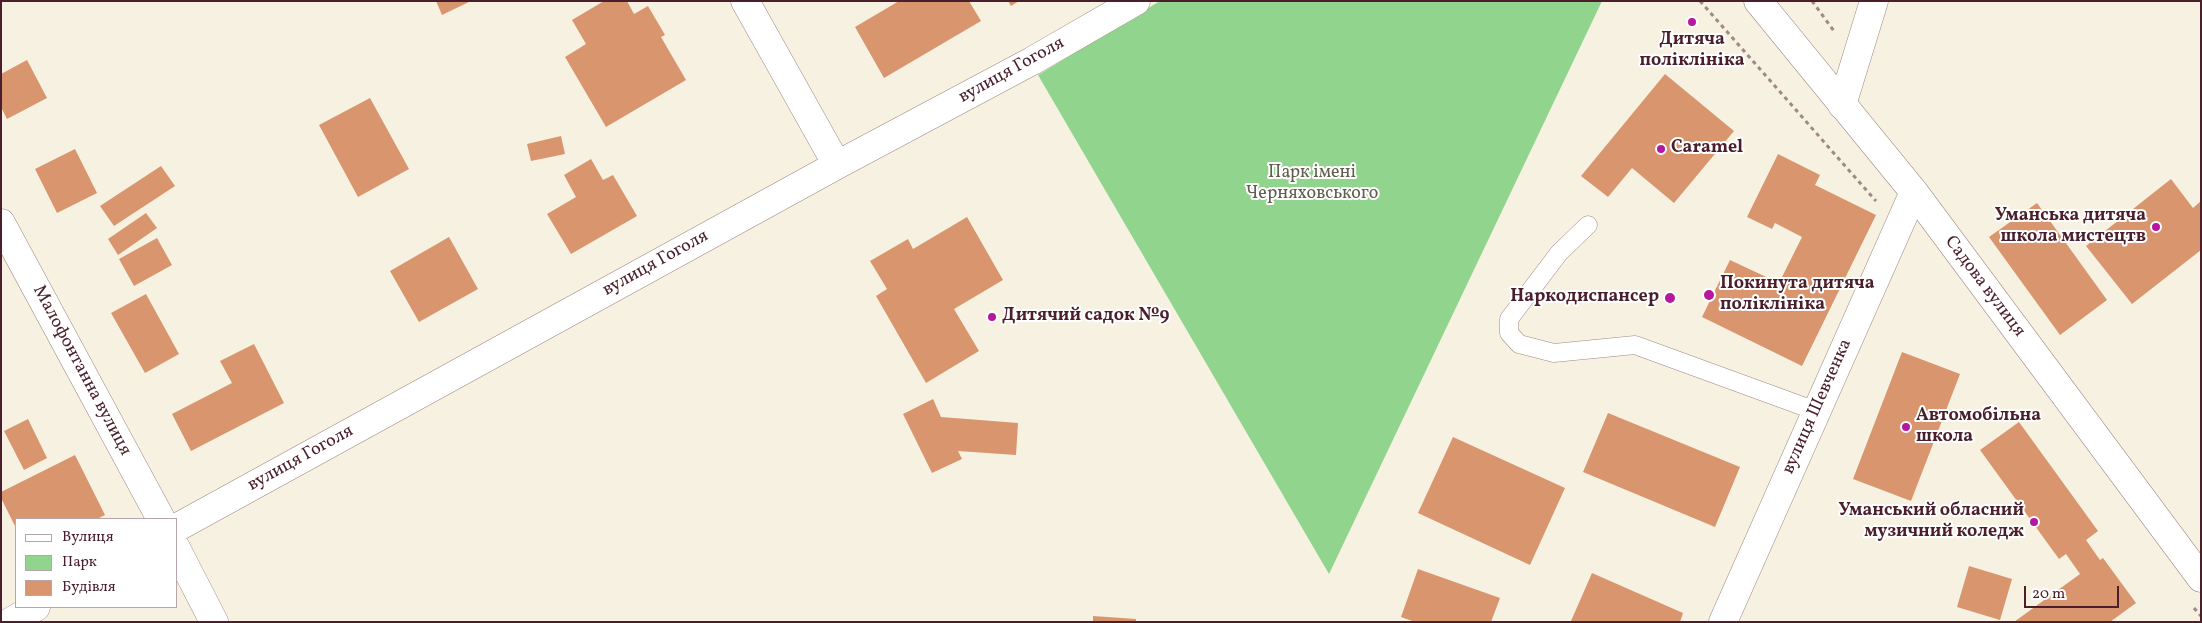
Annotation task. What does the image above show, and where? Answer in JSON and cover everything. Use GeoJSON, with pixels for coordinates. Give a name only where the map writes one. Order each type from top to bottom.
{"type":"FeatureCollection","features":[{"type":"Feature","properties":{"kind":"street"},"geometry":{"type":"LineString","coordinates":[[745,1],[836,165]]}},
{"type":"Feature","properties":{"kind":"street","name":"вулиця Гоголя"},"geometry":{"type":"LineString","coordinates":[[178,527],[836,165],[1032,61],[1136,1]]}},
{"type":"Feature","properties":{"kind":"street","name":"Садова вулиця"},"geometry":{"type":"LineString","coordinates":[[1758,1],[1914,192],[2195,589]]}},
{"type":"Feature","properties":{"kind":"street"},"geometry":{"type":"LineString","coordinates":[[1842,105],[1874,1]]}},
{"type":"Feature","properties":{"kind":"street","name":"вулиця Шевченка"},"geometry":{"type":"LineString","coordinates":[[1724,622],[1914,192]]}},
{"type":"Feature","properties":{"kind":"street","name":"Малофонтанна вулиця"},"geometry":{"type":"LineString","coordinates":[[1,223],[160,518]]}},
{"type":"Feature","properties":{"kind":"street"},"geometry":{"type":"LineString","coordinates":[[178,552],[214,622]]}},
{"type":"Feature","properties":{"kind":"street"},"geometry":{"type":"LineString","coordinates":[[10,622],[34,608]]}},
{"type":"Feature","properties":{"kind":"lane"},"geometry":{"type":"LineString","coordinates":[[1588,225],[1559,253],[1509,318],[1509,333],[1519,344],[1554,353],[1634,345],[1816,411]]}},
{"type":"Feature","properties":{"kind":"path"},"geometry":{"type":"LineString","coordinates":[[1700,1],[1898,226]]}},
{"type":"Feature","properties":{"kind":"path"},"geometry":{"type":"LineString","coordinates":[[2195,589],[2201,616]]}},
{"type":"Feature","properties":{"kind":"green space","name":"Парк імені Черняховського"},"geometry":{"type":"Polygon","coordinates":[[[1160,1],[1602,1],[1329,574],[1038,75],[1160,1]]]}},
{"type":"Feature","properties":{"kind":"building"},"geometry":{"type":"Polygon","coordinates":[[[436,1],[471,1],[442,15],[436,1]]]}},
{"type":"Feature","properties":{"kind":"building"},"geometry":{"type":"Polygon","coordinates":[[[604,1],[627,1],[634,14],[648,6],[665,35],[661,37],[686,80],[606,127],[565,57],[586,44],[572,20],[604,1]]]}},
{"type":"Feature","properties":{"kind":"building"},"geometry":{"type":"Polygon","coordinates":[[[899,1],[969,1],[981,21],[884,78],[855,27],[899,1]]]}},
{"type":"Feature","properties":{"kind":"building"},"geometry":{"type":"Polygon","coordinates":[[[1008,1],[1019,1],[1011,6],[1008,1]]]}},
{"type":"Feature","properties":{"kind":"building"},"geometry":{"type":"Polygon","coordinates":[[[27,60],[47,98],[7,119],[1,107],[1,74],[27,60]]]}},
{"type":"Feature","properties":{"kind":"building","name":"Caramel"},"geometry":{"type":"Polygon","coordinates":[[[1665,74],[1734,131],[1674,203],[1632,168],[1608,197],[1581,176],[1665,74]]]}},
{"type":"Feature","properties":{"kind":"building"},"geometry":{"type":"Polygon","coordinates":[[[370,98],[409,169],[358,197],[319,125],[370,98]]]}},
{"type":"Feature","properties":{"kind":"building"},"geometry":{"type":"Polygon","coordinates":[[[561,136],[565,154],[531,161],[527,144],[561,136]]]}},
{"type":"Feature","properties":{"kind":"building"},"geometry":{"type":"Polygon","coordinates":[[[75,149],[97,193],[57,213],[35,169],[75,149]]]}},
{"type":"Feature","properties":{"kind":"building"},"geometry":{"type":"Polygon","coordinates":[[[1778,154],[1820,175],[1815,185],[1876,215],[1802,366],[1702,317],[1730,260],[1779,283],[1802,237],[1775,223],[1772,229],[1747,217],[1778,154]]]}},
{"type":"Feature","properties":{"kind":"building"},"geometry":{"type":"Polygon","coordinates":[[[591,159],[603,180],[613,175],[637,216],[571,254],[547,214],[576,197],[564,175],[591,159]]]}},
{"type":"Feature","properties":{"kind":"building"},"geometry":{"type":"Polygon","coordinates":[[[161,166],[175,186],[114,226],[100,206],[161,166]]]}},
{"type":"Feature","properties":{"kind":"building","name":"Уманська дитяча школа мистецтв"},"geometry":{"type":"Polygon","coordinates":[[[2171,179],[2193,208],[2201,201],[2201,250],[2132,304],[2086,246],[2171,179]]]}},
{"type":"Feature","properties":{"kind":"building"},"geometry":{"type":"Polygon","coordinates":[[[2037,203],[2107,300],[2060,335],[1989,237],[2037,203]]]}},
{"type":"Feature","properties":{"kind":"building"},"geometry":{"type":"Polygon","coordinates":[[[146,213],[157,228],[118,255],[108,239],[146,213]]]}},
{"type":"Feature","properties":{"kind":"building"},"geometry":{"type":"Polygon","coordinates":[[[967,217],[1003,280],[954,309],[979,351],[926,383],[876,296],[887,289],[870,261],[908,239],[913,249],[967,217]]]}},
{"type":"Feature","properties":{"kind":"building"},"geometry":{"type":"Polygon","coordinates":[[[449,237],[478,289],[419,322],[390,271],[449,237]]]}},
{"type":"Feature","properties":{"kind":"building"},"geometry":{"type":"Polygon","coordinates":[[[157,238],[172,265],[134,286],[119,259],[157,238]]]}},
{"type":"Feature","properties":{"kind":"building"},"geometry":{"type":"Polygon","coordinates":[[[146,294],[179,354],[145,373],[111,313],[146,294]]]}},
{"type":"Feature","properties":{"kind":"building"},"geometry":{"type":"Polygon","coordinates":[[[254,344],[284,403],[191,451],[172,414],[232,383],[220,361],[254,344]]]}},
{"type":"Feature","properties":{"kind":"building","name":"Автомобільна школа"},"geometry":{"type":"Polygon","coordinates":[[[1902,352],[1960,374],[1911,501],[1853,479],[1902,352]]]}},
{"type":"Feature","properties":{"kind":"building"},"geometry":{"type":"Polygon","coordinates":[[[933,399],[941,417],[1018,423],[1016,455],[958,451],[962,459],[932,473],[903,414],[933,399]]]}},
{"type":"Feature","properties":{"kind":"building"},"geometry":{"type":"Polygon","coordinates":[[[1608,413],[1740,467],[1715,527],[1583,472],[1608,413]]]}},
{"type":"Feature","properties":{"kind":"building"},"geometry":{"type":"Polygon","coordinates":[[[28,419],[47,458],[24,470],[4,431],[28,419]]]}},
{"type":"Feature","properties":{"kind":"building"},"geometry":{"type":"Polygon","coordinates":[[[2019,422],[2098,531],[2086,540],[2100,560],[2103,558],[2136,603],[2110,622],[2014,622],[2080,574],[2066,554],[2059,559],[1980,450],[2019,422]]]}},
{"type":"Feature","properties":{"kind":"building"},"geometry":{"type":"Polygon","coordinates":[[[1453,437],[1565,488],[1530,565],[1418,513],[1453,437]]]}},
{"type":"Feature","properties":{"kind":"building"},"geometry":{"type":"Polygon","coordinates":[[[75,455],[105,515],[99,518],[15,518],[15,526],[1,498],[1,492],[75,455]]]}},
{"type":"Feature","properties":{"kind":"building"},"geometry":{"type":"Polygon","coordinates":[[[1969,566],[2012,579],[2000,620],[1957,607],[1969,566]]]}},
{"type":"Feature","properties":{"kind":"building"},"geometry":{"type":"Polygon","coordinates":[[[1418,569],[1500,598],[1491,622],[1415,622],[1401,617],[1418,569]]]}},
{"type":"Feature","properties":{"kind":"building"},"geometry":{"type":"Polygon","coordinates":[[[1592,573],[1683,613],[1680,622],[1571,621],[1592,573]]]}},
{"type":"Feature","properties":{"kind":"building"},"geometry":{"type":"Polygon","coordinates":[[[1093,616],[1136,619],[1136,622],[1093,622],[1093,616]]]}},
{"type":"Feature","properties":{"kind":"place","name":"Дитяча поліклініка"},"geometry":{"type":"Point","coordinates":[1692,22]}},
{"type":"Feature","properties":{"kind":"place","name":"Caramel"},"geometry":{"type":"Point","coordinates":[1661,149]}},
{"type":"Feature","properties":{"kind":"place","name":"Уманська дитяча школа мистецтв"},"geometry":{"type":"Point","coordinates":[2156,227]}},
{"type":"Feature","properties":{"kind":"place","name":"Покинута дитяча поліклініка"},"geometry":{"type":"Point","coordinates":[1709,295]}},
{"type":"Feature","properties":{"kind":"place","name":"Наркодиспансер"},"geometry":{"type":"Point","coordinates":[1670,298]}},
{"type":"Feature","properties":{"kind":"place","name":"Дитячий садок №9"},"geometry":{"type":"Point","coordinates":[992,317]}},
{"type":"Feature","properties":{"kind":"place","name":"Автомобільна школа"},"geometry":{"type":"Point","coordinates":[1906,427]}},
{"type":"Feature","properties":{"kind":"place","name":"Уманський обласний музичний коледж"},"geometry":{"type":"Point","coordinates":[2034,522]}}]}
